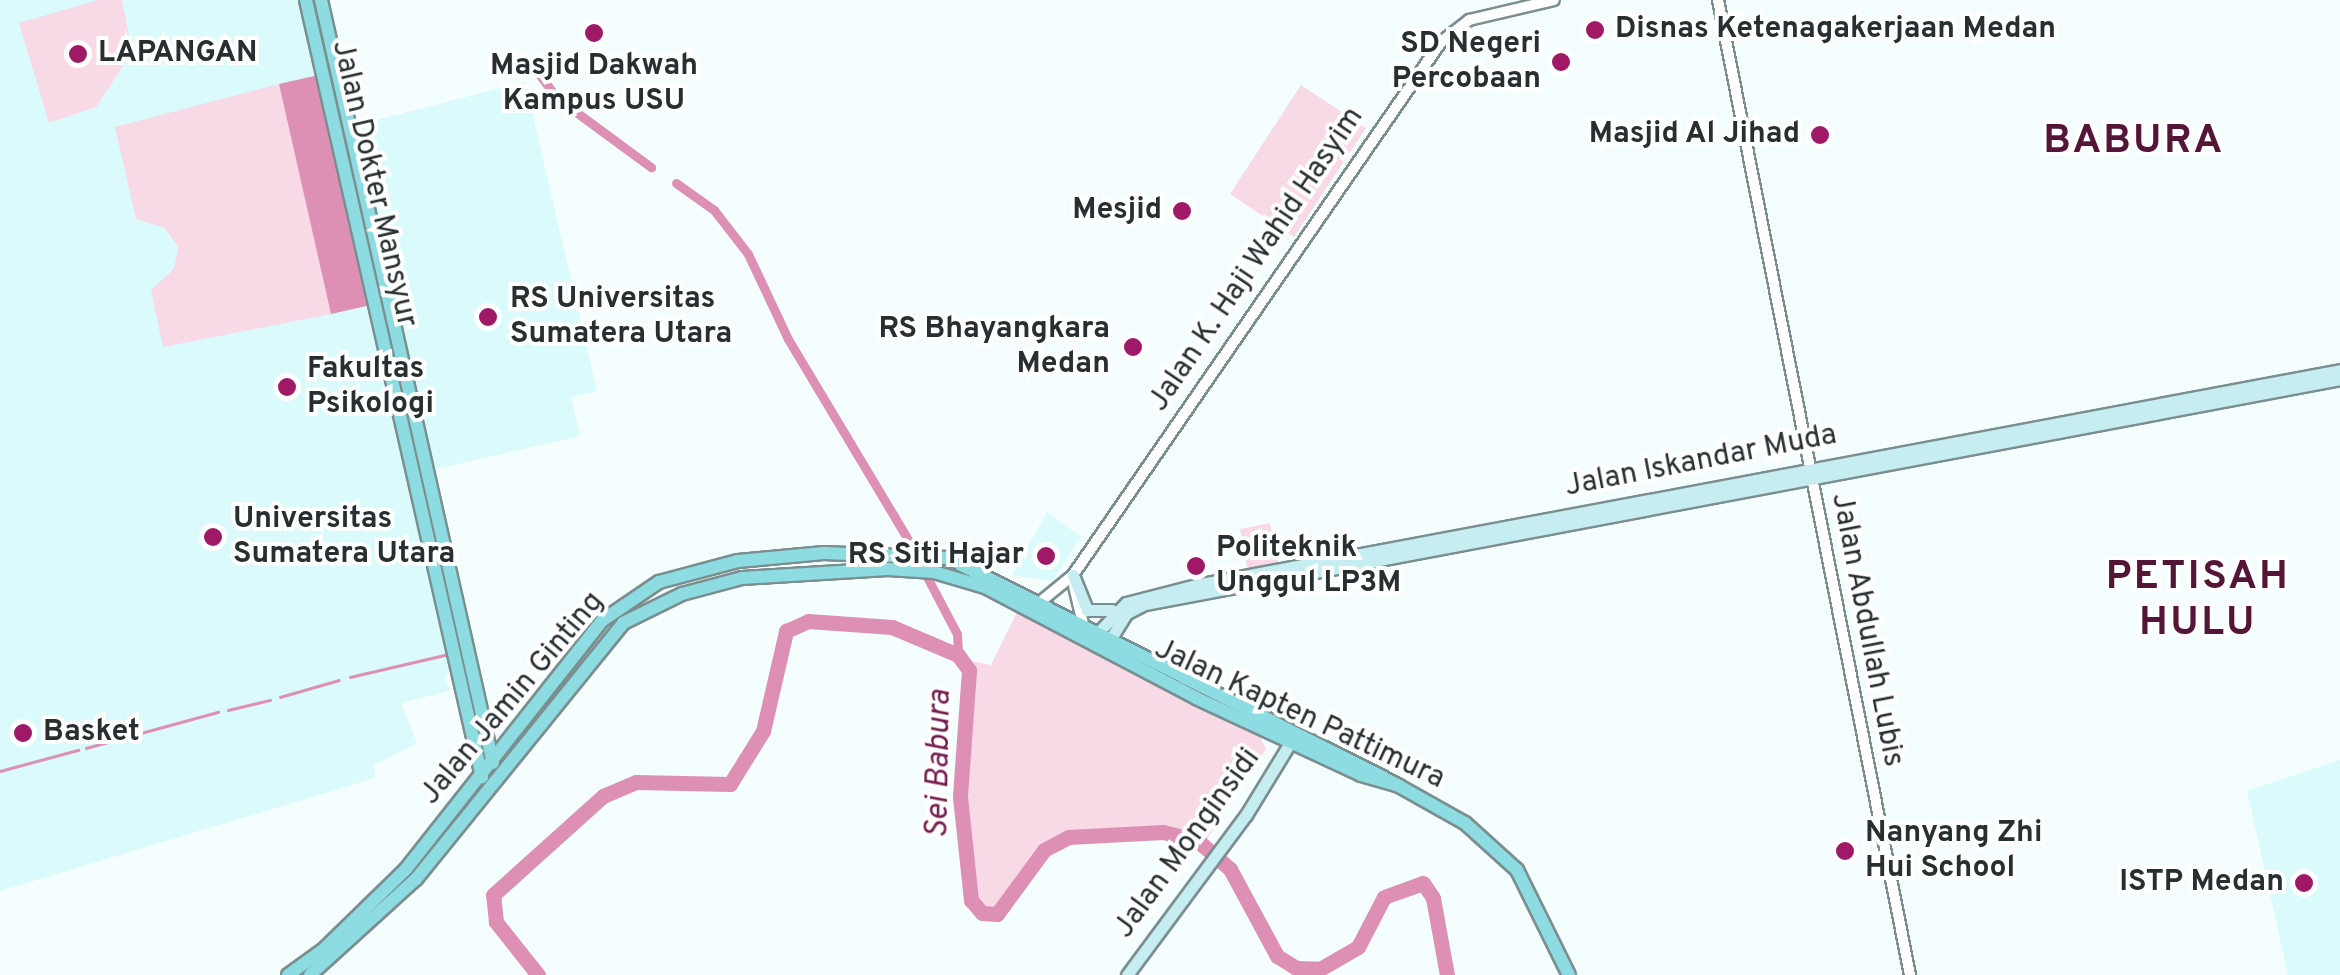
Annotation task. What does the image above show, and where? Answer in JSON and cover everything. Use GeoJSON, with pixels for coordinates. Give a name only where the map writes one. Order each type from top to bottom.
{"type":"FeatureCollection","features":[{"type":"Feature","properties":{"kind":"main road","name":"Jalan Dokter Mansyur"},"geometry":{"type":"LineString","coordinates":[[306,0],[483,782]]}},
{"type":"Feature","properties":{"kind":"main road","name":"Jalan Dokter Mansyur"},"geometry":{"type":"LineString","coordinates":[[320,0],[496,776]]}},
{"type":"Feature","properties":{"kind":"main road","name":"Jalan Iskandar Muda"},"geometry":{"type":"LineString","coordinates":[[2267,388],[2340,370]]}},
{"type":"Feature","properties":{"kind":"main road","name":"Jalan Iskandar Muda"},"geometry":{"type":"LineString","coordinates":[[1114,609],[1147,596],[1978,439],[2267,388],[2340,380]]}},
{"type":"Feature","properties":{"kind":"main road"},"geometry":{"type":"LineString","coordinates":[[824,553],[825,570]]}},
{"type":"Feature","properties":{"kind":"main road","name":"Jalan Jamin Ginting"},"geometry":{"type":"LineString","coordinates":[[310,975],[395,902],[483,782],[492,761],[603,620],[638,592],[738,561],[824,553],[948,558],[1040,602],[1106,645]]}},
{"type":"Feature","properties":{"kind":"main road","name":"Jalan Iskandar Muda"},"geometry":{"type":"LineString","coordinates":[[1106,645],[1127,613],[1145,604],[1347,561]]}},
{"type":"Feature","properties":{"kind":"main road","name":"Jalan Jamin Ginting"},"geometry":{"type":"LineString","coordinates":[[288,975],[374,903],[465,795],[496,776],[608,636],[646,609],[742,578],[825,570],[957,577],[1089,634]]}},
{"type":"Feature","properties":{"kind":"main road"},"geometry":{"type":"LineString","coordinates":[[1073,575],[1088,610],[1114,609]]}},
{"type":"Feature","properties":{"kind":"main road"},"geometry":{"type":"LineString","coordinates":[[1089,634],[1114,609]]}},
{"type":"Feature","properties":{"kind":"main road","name":"Jalan Kapten Pattimura"},"geometry":{"type":"LineString","coordinates":[[1106,645],[1290,742],[1395,781]]}},
{"type":"Feature","properties":{"kind":"main road","name":"Jalan Kapten Pattimura"},"geometry":{"type":"LineString","coordinates":[[1106,645],[1395,781],[1499,849],[1529,891],[1570,975]]}},
{"type":"Feature","properties":{"kind":"main road"},"geometry":{"type":"LineString","coordinates":[[483,724],[518,729]]}},
{"type":"Feature","properties":{"kind":"main road"},"geometry":{"type":"LineString","coordinates":[[465,795],[473,740]]}},
{"type":"Feature","properties":{"kind":"main road","name":"Jalan Monginsidi"},"geometry":{"type":"LineString","coordinates":[[1127,975],[1234,830],[1290,742]]}},
{"type":"Feature","properties":{"kind":"street","name":"Jalan K. Haji Wahid Hasyim"},"geometry":{"type":"LineString","coordinates":[[1040,602],[1073,575],[1412,76],[1469,20],[1554,0]]}},
{"type":"Feature","properties":{"kind":"street","name":"Jalan Abdullah Lubis"},"geometry":{"type":"LineString","coordinates":[[1718,0],[1910,975]]}},
{"type":"Feature","properties":{"kind":"street"},"geometry":{"type":"LineString","coordinates":[[1073,575],[1089,634]]}},
{"type":"Feature","properties":{"kind":"shaded area","name":"Universitas Sumatera Utara"},"geometry":{"type":"Polygon","coordinates":[[[0,0],[306,0],[455,662],[445,677],[449,691],[401,703],[417,743],[374,765],[375,778],[0,891],[0,0]]]}},
{"type":"Feature","properties":{"kind":"shaded area","name":"LAPANGAN"},"geometry":{"type":"Polygon","coordinates":[[[98,0],[122,0],[131,46],[125,63],[96,107],[49,123],[19,23],[98,0]]]}},
{"type":"Feature","properties":{"kind":"shaded area"},"geometry":{"type":"Polygon","coordinates":[[[323,74],[375,304],[331,314],[279,84],[323,74]]]}},
{"type":"Feature","properties":{"kind":"shaded area","name":"RS Universitas Sumatera Utara"},"geometry":{"type":"Polygon","coordinates":[[[525,82],[597,391],[571,397],[580,436],[432,470],[352,126],[525,82]]]}},
{"type":"Feature","properties":{"kind":"shaded area"},"geometry":{"type":"Polygon","coordinates":[[[279,84],[331,314],[163,347],[151,290],[174,269],[178,247],[165,228],[136,219],[115,127],[279,84]]]}},
{"type":"Feature","properties":{"kind":"shaded area"},"geometry":{"type":"Polygon","coordinates":[[[1301,85],[1366,128],[1294,237],[1230,194],[1301,85]]]}},
{"type":"Feature","properties":{"kind":"shaded area","name":"RS Siti Hajar"},"geometry":{"type":"Polygon","coordinates":[[[1047,512],[1081,537],[1052,581],[1012,575],[1047,512]]]}},
{"type":"Feature","properties":{"kind":"shaded area"},"geometry":{"type":"Polygon","coordinates":[[[1270,523],[1279,566],[1248,573],[1240,529],[1270,523]]]}},
{"type":"Feature","properties":{"kind":"shaded area"},"geometry":{"type":"Polygon","coordinates":[[[1017,612],[1259,734],[1266,749],[1203,845],[1163,832],[1068,837],[1043,850],[997,914],[971,900],[965,850],[961,792],[967,660],[991,665],[1017,612]]]}},
{"type":"Feature","properties":{"kind":"shaded area","name":"ISTP Medan"},"geometry":{"type":"Polygon","coordinates":[[[2340,760],[2340,975],[2288,975],[2247,791],[2340,760]]]}},
{"type":"Feature","properties":{"kind":"waterway"},"geometry":{"type":"LineString","coordinates":[[536,70],[557,98],[651,167]]}},
{"type":"Feature","properties":{"kind":"waterway"},"geometry":{"type":"LineString","coordinates":[[676,183],[714,210],[748,254],[788,339],[913,548]]}},
{"type":"Feature","properties":{"kind":"waterway"},"geometry":{"type":"LineString","coordinates":[[927,577],[957,634],[958,655]]}},
{"type":"Feature","properties":{"kind":"waterway","name":"Sei Babura"},"geometry":{"type":"LineString","coordinates":[[538,975],[496,922],[493,895],[603,796],[636,782],[730,784],[763,731],[786,631],[808,621],[892,627],[958,655],[969,670],[960,797],[971,900],[982,913],[997,914],[1044,850],[1068,837],[1163,832],[1198,841],[1230,869],[1277,956],[1296,968],[1320,969],[1358,947],[1384,897],[1423,883],[1433,898],[1447,975]]}},
{"type":"Feature","properties":{"kind":"waterway"},"geometry":{"type":"LineString","coordinates":[[350,677],[449,654]]}},
{"type":"Feature","properties":{"kind":"waterway"},"geometry":{"type":"LineString","coordinates":[[280,697],[339,680]]}},
{"type":"Feature","properties":{"kind":"waterway"},"geometry":{"type":"LineString","coordinates":[[228,710],[270,700]]}},
{"type":"Feature","properties":{"kind":"waterway"},"geometry":{"type":"LineString","coordinates":[[86,748],[218,712]]}},
{"type":"Feature","properties":{"kind":"waterway"},"geometry":{"type":"LineString","coordinates":[[0,771],[78,750]]}},
{"type":"Feature","properties":{"kind":"place","name":"Disnas Ketenagakerjaan Medan"},"geometry":{"type":"Point","coordinates":[1595,30]}},
{"type":"Feature","properties":{"kind":"place","name":"Masjid Dakwah Kampus USU"},"geometry":{"type":"Point","coordinates":[594,33]}},
{"type":"Feature","properties":{"kind":"place","name":"LAPANGAN"},"geometry":{"type":"Point","coordinates":[78,54]}},
{"type":"Feature","properties":{"kind":"place","name":"SD Negeri Percobaan"},"geometry":{"type":"Point","coordinates":[1561,62]}},
{"type":"Feature","properties":{"kind":"place","name":"Masjid Al Jihad"},"geometry":{"type":"Point","coordinates":[1820,135]}},
{"type":"Feature","properties":{"kind":"place","name":"Mesjid"},"geometry":{"type":"Point","coordinates":[1182,211]}},
{"type":"Feature","properties":{"kind":"place","name":"RS Universitas Sumatera Utara"},"geometry":{"type":"Point","coordinates":[488,317]}},
{"type":"Feature","properties":{"kind":"place","name":"RS Bhayangkara Medan"},"geometry":{"type":"Point","coordinates":[1133,347]}},
{"type":"Feature","properties":{"kind":"place","name":"Fakultas Psikologi"},"geometry":{"type":"Point","coordinates":[287,387]}},
{"type":"Feature","properties":{"kind":"place","name":"Universitas Sumatera Utara"},"geometry":{"type":"Point","coordinates":[213,537]}},
{"type":"Feature","properties":{"kind":"place","name":"RS Siti Hajar"},"geometry":{"type":"Point","coordinates":[1046,556]}},
{"type":"Feature","properties":{"kind":"place","name":"Politeknik Unggul LP3M"},"geometry":{"type":"Point","coordinates":[1196,566]}},
{"type":"Feature","properties":{"kind":"place","name":"Basket"},"geometry":{"type":"Point","coordinates":[23,733]}},
{"type":"Feature","properties":{"kind":"place","name":"Nanyang Zhi Hui School"},"geometry":{"type":"Point","coordinates":[1845,851]}},
{"type":"Feature","properties":{"kind":"place","name":"ISTP Medan"},"geometry":{"type":"Point","coordinates":[2304,883]}},
{"type":"Feature","properties":{"kind":"district","name":"BABURA"},"geometry":{"type":"Point","coordinates":[2134,142]}},
{"type":"Feature","properties":{"kind":"district","name":"PETISAH HULU"},"geometry":{"type":"Point","coordinates":[2198,601]}}]}
